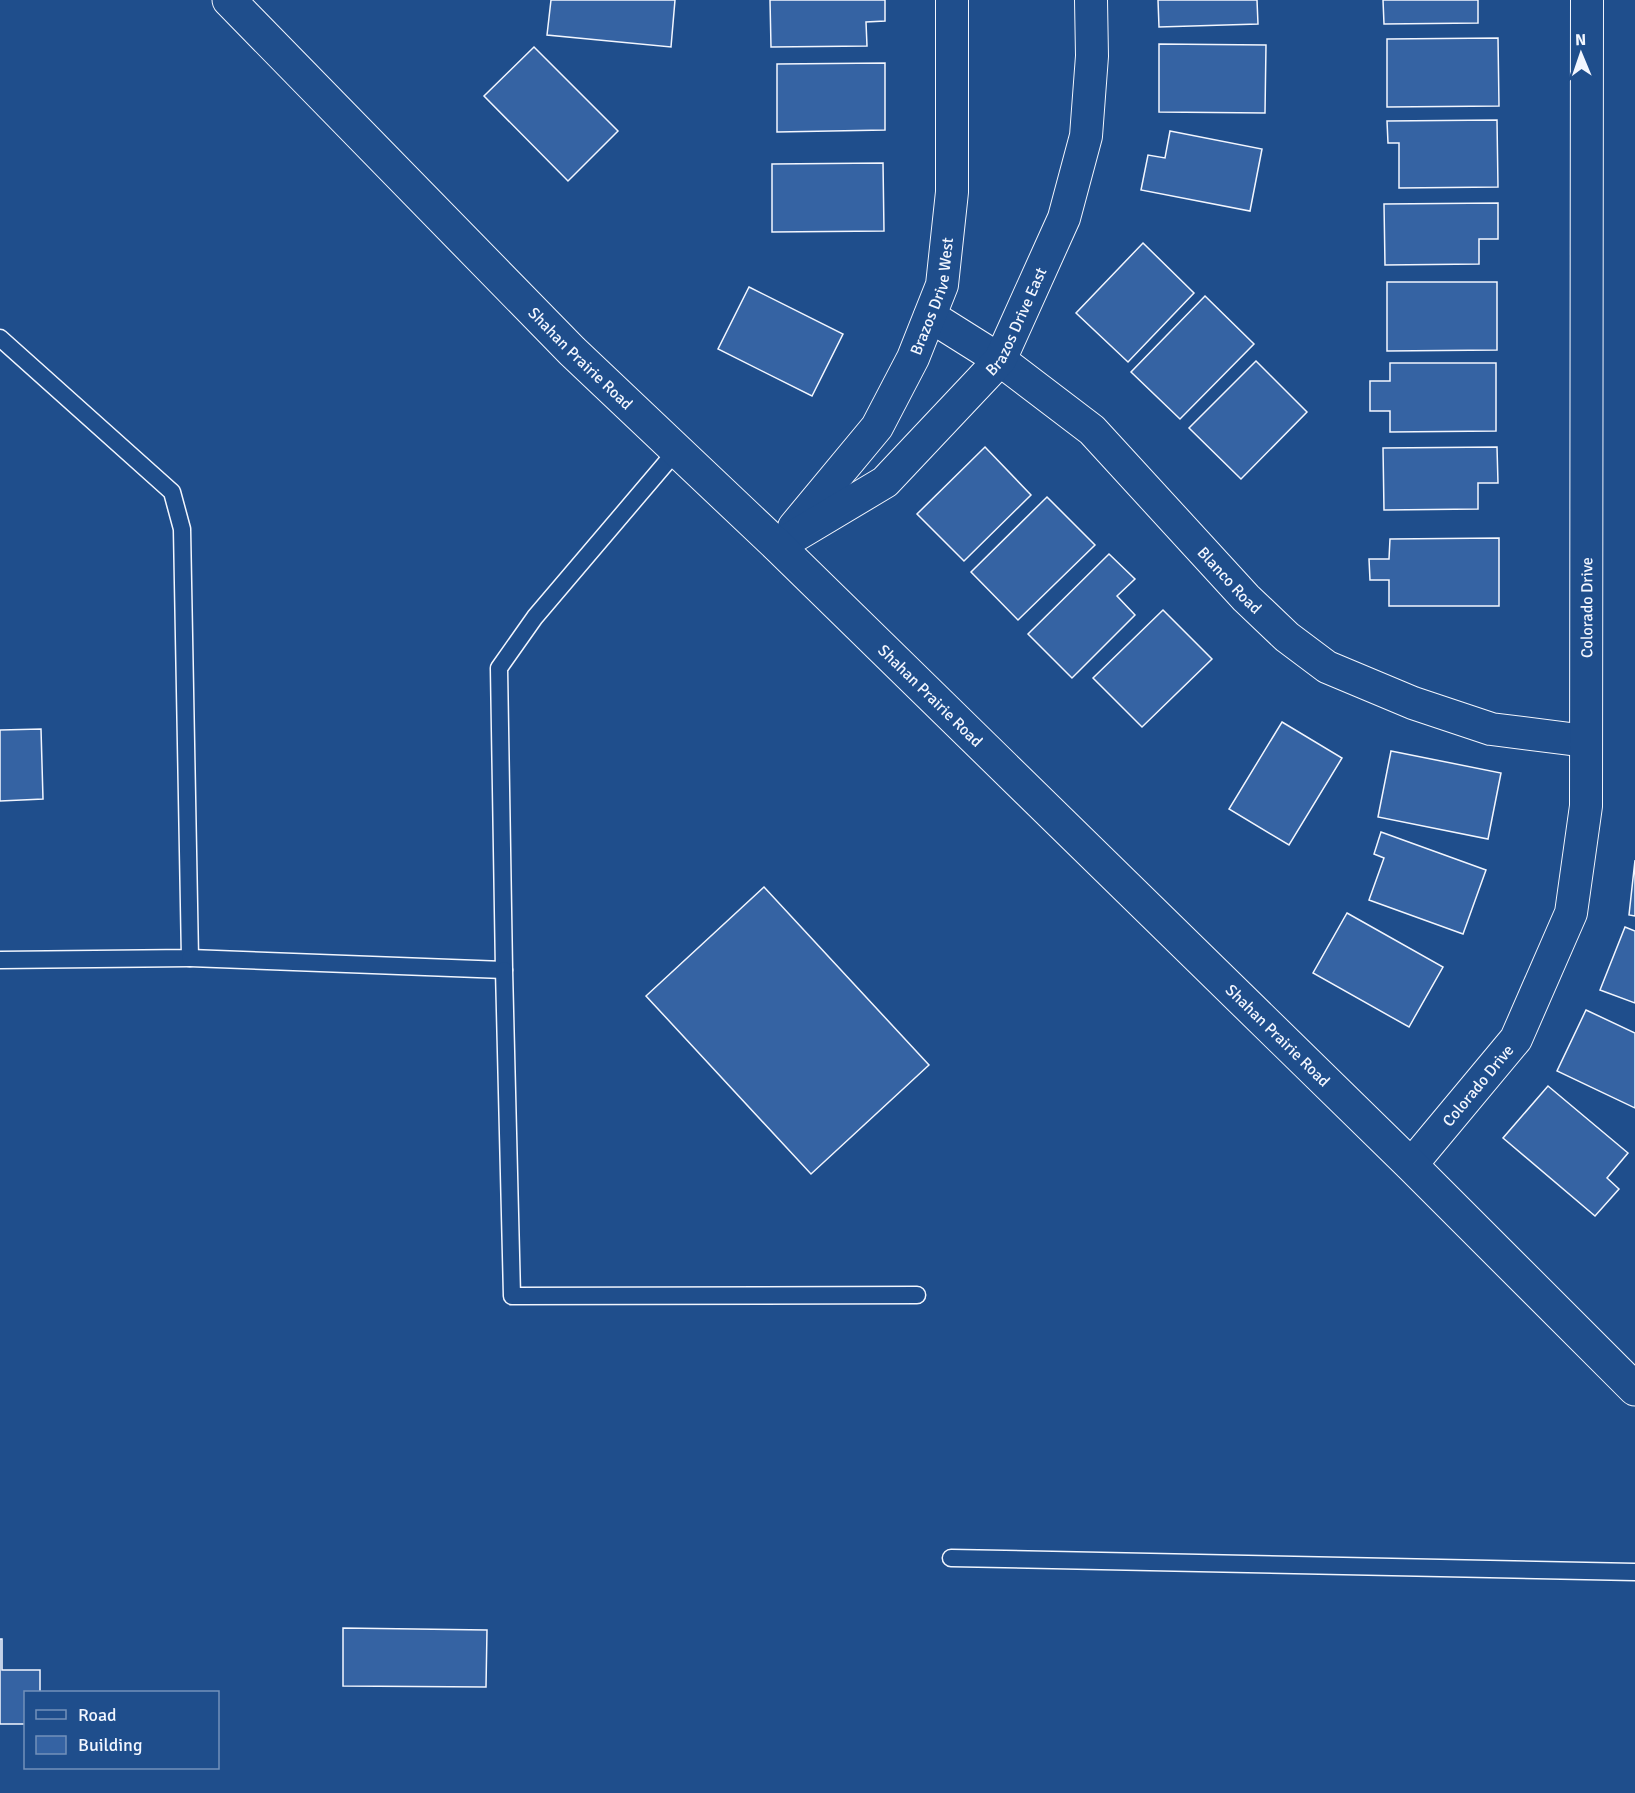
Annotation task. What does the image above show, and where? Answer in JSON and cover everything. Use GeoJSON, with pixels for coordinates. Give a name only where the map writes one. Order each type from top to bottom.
{"type":"FeatureCollection","features":[{"type":"Feature","properties":{"kind":"street","name":"Shahan Prairie Road"},"geometry":{"type":"LineString","coordinates":[[229,0],[572,351],[778,546],[1412,1165],[1635,1389]]}},
{"type":"Feature","properties":{"kind":"street","name":"Brazos Drive West"},"geometry":{"type":"LineString","coordinates":[[778,546],[877,427],[913,358],[942,285],[952,192],[952,0]]}},
{"type":"Feature","properties":{"kind":"street","name":"Brazos Drive East"},"geometry":{"type":"LineString","coordinates":[[778,546],[885,482],[1000,360],[1064,218],[1086,136],[1092,56],[1091,0]]}},
{"type":"Feature","properties":{"kind":"street","name":"Colorado Drive"},"geometry":{"type":"LineString","coordinates":[[1412,1165],[1516,1039],[1571,913],[1586,806],[1587,0]]}},
{"type":"Feature","properties":{"kind":"street","name":"Blanco Road"},"geometry":{"type":"LineString","coordinates":[[930,316],[1000,360],[1092,430],[1246,598],[1287,637],[1327,667],[1413,702],[1491,729],[1586,741]]}},
{"type":"Feature","properties":{"kind":"lane"},"geometry":{"type":"LineString","coordinates":[[0,338],[172,492],[182,529],[190,958]]}},
{"type":"Feature","properties":{"kind":"lane"},"geometry":{"type":"LineString","coordinates":[[677,450],[535,617],[499,668],[512,1296],[917,1295]]}},
{"type":"Feature","properties":{"kind":"lane"},"geometry":{"type":"LineString","coordinates":[[0,960],[190,958],[504,970]]}},
{"type":"Feature","properties":{"kind":"lane"},"geometry":{"type":"LineString","coordinates":[[951,1558],[1635,1572]]}},
{"type":"Feature","properties":{"kind":"building"},"geometry":{"type":"Polygon","coordinates":[[[551,0],[675,0],[671,47],[547,35],[551,0]]]}},
{"type":"Feature","properties":{"kind":"building"},"geometry":{"type":"Polygon","coordinates":[[[770,0],[885,0],[885,21],[866,22],[867,46],[771,47],[770,0]]]}},
{"type":"Feature","properties":{"kind":"building"},"geometry":{"type":"Polygon","coordinates":[[[1158,0],[1257,0],[1258,24],[1159,27],[1158,0]]]}},
{"type":"Feature","properties":{"kind":"building"},"geometry":{"type":"Polygon","coordinates":[[[1383,0],[1478,0],[1478,23],[1384,24],[1383,0]]]}},
{"type":"Feature","properties":{"kind":"building"},"geometry":{"type":"Polygon","coordinates":[[[1498,38],[1499,106],[1387,107],[1387,39],[1498,38]]]}},
{"type":"Feature","properties":{"kind":"building"},"geometry":{"type":"Polygon","coordinates":[[[1159,44],[1266,45],[1265,113],[1159,112],[1159,44]]]}},
{"type":"Feature","properties":{"kind":"building"},"geometry":{"type":"Polygon","coordinates":[[[534,47],[618,131],[568,181],[484,96],[534,47]]]}},
{"type":"Feature","properties":{"kind":"building"},"geometry":{"type":"Polygon","coordinates":[[[885,63],[885,130],[777,132],[777,64],[885,63]]]}},
{"type":"Feature","properties":{"kind":"building"},"geometry":{"type":"Polygon","coordinates":[[[1497,120],[1498,187],[1399,188],[1399,143],[1388,143],[1387,121],[1497,120]]]}},
{"type":"Feature","properties":{"kind":"building"},"geometry":{"type":"Polygon","coordinates":[[[1170,131],[1262,149],[1250,211],[1141,190],[1148,155],[1165,158],[1170,131]]]}},
{"type":"Feature","properties":{"kind":"building"},"geometry":{"type":"Polygon","coordinates":[[[883,163],[884,231],[772,232],[772,164],[883,163]]]}},
{"type":"Feature","properties":{"kind":"building"},"geometry":{"type":"Polygon","coordinates":[[[1498,203],[1498,239],[1479,239],[1479,264],[1385,265],[1384,204],[1498,203]]]}},
{"type":"Feature","properties":{"kind":"building"},"geometry":{"type":"Polygon","coordinates":[[[1143,243],[1194,293],[1128,362],[1076,313],[1143,243]]]}},
{"type":"Feature","properties":{"kind":"building"},"geometry":{"type":"Polygon","coordinates":[[[1387,282],[1497,282],[1497,350],[1387,351],[1387,282]]]}},
{"type":"Feature","properties":{"kind":"building"},"geometry":{"type":"Polygon","coordinates":[[[749,287],[843,334],[812,396],[718,349],[749,287]]]}},
{"type":"Feature","properties":{"kind":"building"},"geometry":{"type":"Polygon","coordinates":[[[1205,296],[1254,344],[1180,419],[1131,372],[1205,296]]]}},
{"type":"Feature","properties":{"kind":"building"},"geometry":{"type":"Polygon","coordinates":[[[1256,361],[1307,412],[1241,479],[1189,428],[1256,361]]]}},
{"type":"Feature","properties":{"kind":"building"},"geometry":{"type":"Polygon","coordinates":[[[1390,363],[1496,363],[1496,431],[1390,432],[1390,411],[1370,411],[1370,381],[1390,381],[1390,363]]]}},
{"type":"Feature","properties":{"kind":"building"},"geometry":{"type":"Polygon","coordinates":[[[985,447],[1031,495],[964,561],[917,514],[985,447]]]}},
{"type":"Feature","properties":{"kind":"building"},"geometry":{"type":"Polygon","coordinates":[[[1497,447],[1498,483],[1478,483],[1478,509],[1384,510],[1383,448],[1497,447]]]}},
{"type":"Feature","properties":{"kind":"building"},"geometry":{"type":"Polygon","coordinates":[[[1047,497],[1095,545],[1018,620],[971,572],[1047,497]]]}},
{"type":"Feature","properties":{"kind":"building"},"geometry":{"type":"Polygon","coordinates":[[[1499,538],[1499,606],[1389,606],[1389,580],[1370,580],[1369,559],[1389,559],[1390,539],[1499,538]]]}},
{"type":"Feature","properties":{"kind":"building"},"geometry":{"type":"Polygon","coordinates":[[[1109,554],[1135,579],[1117,596],[1135,615],[1072,678],[1028,634],[1109,554]]]}},
{"type":"Feature","properties":{"kind":"building"},"geometry":{"type":"Polygon","coordinates":[[[1163,610],[1212,659],[1142,727],[1093,678],[1163,610]]]}},
{"type":"Feature","properties":{"kind":"building"},"geometry":{"type":"Polygon","coordinates":[[[1282,722],[1342,758],[1289,845],[1229,809],[1282,722]]]}},
{"type":"Feature","properties":{"kind":"building"},"geometry":{"type":"Polygon","coordinates":[[[41,729],[43,799],[0,801],[0,730],[41,729]]]}},
{"type":"Feature","properties":{"kind":"building"},"geometry":{"type":"Polygon","coordinates":[[[1391,751],[1501,773],[1488,839],[1378,817],[1391,751]]]}},
{"type":"Feature","properties":{"kind":"building"},"geometry":{"type":"Polygon","coordinates":[[[1381,832],[1486,870],[1463,934],[1369,900],[1384,858],[1374,854],[1381,832]]]}},
{"type":"Feature","properties":{"kind":"building"},"geometry":{"type":"Polygon","coordinates":[[[1635,860],[1635,916],[1629,915],[1635,860]]]}},
{"type":"Feature","properties":{"kind":"building"},"geometry":{"type":"Polygon","coordinates":[[[764,887],[929,1065],[811,1174],[646,996],[764,887]]]}},
{"type":"Feature","properties":{"kind":"building"},"geometry":{"type":"Polygon","coordinates":[[[1347,913],[1443,967],[1409,1027],[1313,973],[1347,913]]]}},
{"type":"Feature","properties":{"kind":"building"},"geometry":{"type":"Polygon","coordinates":[[[1625,927],[1635,931],[1635,1003],[1600,990],[1625,927]]]}},
{"type":"Feature","properties":{"kind":"building"},"geometry":{"type":"Polygon","coordinates":[[[1586,1010],[1635,1033],[1635,1108],[1557,1071],[1586,1010]]]}},
{"type":"Feature","properties":{"kind":"building"},"geometry":{"type":"Polygon","coordinates":[[[1548,1086],[1628,1153],[1607,1178],[1619,1189],[1595,1216],[1503,1138],[1548,1086]]]}},
{"type":"Feature","properties":{"kind":"building"},"geometry":{"type":"Polygon","coordinates":[[[343,1628],[487,1630],[486,1687],[343,1686],[343,1628]]]}},
{"type":"Feature","properties":{"kind":"building"},"geometry":{"type":"Polygon","coordinates":[[[0,1639],[2,1639],[2,1670],[40,1670],[40,1691],[24,1691],[24,1724],[0,1724],[0,1639]]]}}]}
